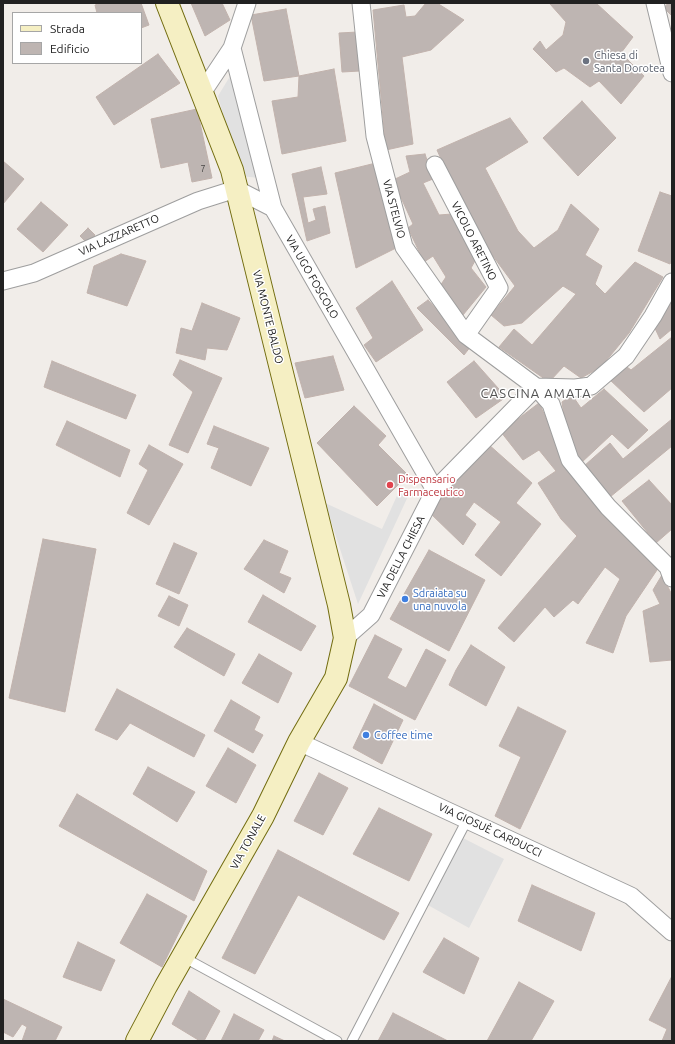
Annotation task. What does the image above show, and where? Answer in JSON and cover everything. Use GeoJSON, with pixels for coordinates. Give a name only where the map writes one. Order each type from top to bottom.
{"type":"FeatureCollection","features":[{"type":"Feature","properties":{"kind":"street","name":"VIA MONTE BALDO"},"geometry":{"type":"LineString","coordinates":[[167,3],[232,170],[345,638]]}},
{"type":"Feature","properties":{"kind":"street"},"geometry":{"type":"LineString","coordinates":[[202,93],[232,48],[247,3]]}},
{"type":"Feature","properties":{"kind":"street","name":"VIA STELVIO"},"geometry":{"type":"LineString","coordinates":[[361,3],[374,136],[404,247],[466,335],[536,387],[551,404],[570,460],[608,507],[668,567],[672,578]]}},
{"type":"Feature","properties":{"kind":"street"},"geometry":{"type":"LineString","coordinates":[[655,3],[672,73]]}},
{"type":"Feature","properties":{"kind":"street","name":"VIA UGO FOSCOLO"},"geometry":{"type":"LineString","coordinates":[[232,48],[273,208],[435,490]]}},
{"type":"Feature","properties":{"kind":"street","name":"VICOLO ARETINO"},"geometry":{"type":"LineString","coordinates":[[435,165],[499,288],[466,335]]}},
{"type":"Feature","properties":{"kind":"street"},"geometry":{"type":"LineString","coordinates":[[236,188],[273,208]]}},
{"type":"Feature","properties":{"kind":"street","name":"VIA LAZZARETTO"},"geometry":{"type":"LineString","coordinates":[[3,281],[34,273],[198,200],[236,188]]}},
{"type":"Feature","properties":{"kind":"street"},"geometry":{"type":"LineString","coordinates":[[536,387],[575,388],[591,386],[626,356],[653,316],[672,282]]}},
{"type":"Feature","properties":{"kind":"street","name":"VIA DELLA CHIESA"},"geometry":{"type":"LineString","coordinates":[[345,638],[371,615],[435,490],[536,387]]}},
{"type":"Feature","properties":{"kind":"street","name":"VIA TONALE"},"geometry":{"type":"LineString","coordinates":[[137,1041],[263,816],[299,742],[336,678],[345,638]]}},
{"type":"Feature","properties":{"kind":"street","name":"VIA GIOSUÈ CARDUCCI"},"geometry":{"type":"LineString","coordinates":[[299,742],[631,896],[672,932]]}},
{"type":"Feature","properties":{"kind":"lane"},"geometry":{"type":"LineString","coordinates":[[352,1041],[467,820]]}},
{"type":"Feature","properties":{"kind":"lane"},"geometry":{"type":"LineString","coordinates":[[183,957],[337,1041]]}},
{"type":"Feature","properties":{"kind":"shaded area"},"geometry":{"type":"Polygon","coordinates":[[[232,73],[259,178],[240,176],[218,96],[232,73]]]}},
{"type":"Feature","properties":{"kind":"shaded area"},"geometry":{"type":"Polygon","coordinates":[[[400,489],[410,492],[358,604],[325,503],[382,529],[400,489]]]}},
{"type":"Feature","properties":{"kind":"shaded area"},"geometry":{"type":"Polygon","coordinates":[[[463,838],[504,859],[469,928],[426,904],[463,838]]]}},
{"type":"Feature","properties":{"kind":"building"},"geometry":{"type":"Polygon","coordinates":[[[101,3],[141,3],[149,25],[142,28],[142,12],[97,12],[95,5],[101,3]]]}},
{"type":"Feature","properties":{"kind":"building"},"geometry":{"type":"Polygon","coordinates":[[[191,3],[222,3],[230,20],[205,36],[191,3]]]}},
{"type":"Feature","properties":{"kind":"building"},"geometry":{"type":"Polygon","coordinates":[[[426,3],[437,3],[464,20],[431,50],[402,57],[413,144],[386,150],[373,10],[404,5],[406,17],[415,16],[426,3]]]}},
{"type":"Feature","properties":{"kind":"building","name":"Chiesa di Santa Dorotea"},"geometry":{"type":"Polygon","coordinates":[[[596,3],[633,37],[621,53],[644,76],[621,104],[599,81],[590,87],[564,68],[556,72],[533,49],[540,41],[546,50],[563,35],[566,22],[550,4],[596,3]]]}},
{"type":"Feature","properties":{"kind":"building"},"geometry":{"type":"Polygon","coordinates":[[[668,3],[672,3],[672,16],[664,8],[668,3]]]}},
{"type":"Feature","properties":{"kind":"building"},"geometry":{"type":"Polygon","coordinates":[[[286,9],[299,76],[264,81],[251,15],[286,9]]]}},
{"type":"Feature","properties":{"kind":"building"},"geometry":{"type":"Polygon","coordinates":[[[358,32],[360,71],[342,72],[339,33],[358,32]]]}},
{"type":"Feature","properties":{"kind":"building"},"geometry":{"type":"Polygon","coordinates":[[[158,54],[180,83],[114,125],[96,97],[158,54]]]}},
{"type":"Feature","properties":{"kind":"building"},"geometry":{"type":"Polygon","coordinates":[[[334,69],[346,141],[282,154],[272,101],[298,97],[299,76],[334,69]]]}},
{"type":"Feature","properties":{"kind":"building"},"geometry":{"type":"Polygon","coordinates":[[[582,101],[616,138],[578,176],[543,138],[582,101]]]}},
{"type":"Feature","properties":{"kind":"building"},"geometry":{"type":"Polygon","coordinates":[[[197,109],[212,178],[192,182],[188,162],[161,168],[151,119],[197,109]]]}},
{"type":"Feature","properties":{"kind":"building"},"geometry":{"type":"Polygon","coordinates":[[[510,118],[528,142],[485,168],[518,231],[534,248],[558,230],[571,204],[599,229],[585,255],[602,266],[595,284],[605,294],[635,262],[663,277],[629,333],[601,367],[581,378],[564,366],[549,382],[499,347],[514,329],[532,345],[576,294],[563,286],[522,323],[504,326],[491,315],[515,286],[471,226],[437,150],[510,118]]]}},
{"type":"Feature","properties":{"kind":"building"},"geometry":{"type":"Polygon","coordinates":[[[425,154],[433,179],[423,183],[439,215],[452,214],[476,259],[471,268],[486,287],[463,315],[440,286],[446,277],[433,256],[424,262],[408,228],[413,224],[393,180],[410,172],[406,156],[425,154]]]}},
{"type":"Feature","properties":{"kind":"building"},"geometry":{"type":"Polygon","coordinates":[[[3,161],[24,179],[3,204],[3,161]]]}},
{"type":"Feature","properties":{"kind":"building"},"geometry":{"type":"Polygon","coordinates":[[[376,163],[396,248],[356,268],[335,173],[376,163]]]}},
{"type":"Feature","properties":{"kind":"building"},"geometry":{"type":"Polygon","coordinates":[[[321,167],[327,194],[303,197],[308,223],[316,220],[313,209],[325,206],[330,233],[307,241],[292,174],[321,167]]]}},
{"type":"Feature","properties":{"kind":"building"},"geometry":{"type":"Polygon","coordinates":[[[660,192],[672,196],[672,260],[670,264],[638,251],[660,192]]]}},
{"type":"Feature","properties":{"kind":"building"},"geometry":{"type":"Polygon","coordinates":[[[41,202],[68,225],[43,252],[17,229],[41,202]]]}},
{"type":"Feature","properties":{"kind":"building"},"geometry":{"type":"Polygon","coordinates":[[[88,228],[95,235],[87,243],[80,236],[88,228]]]}},
{"type":"Feature","properties":{"kind":"building"},"geometry":{"type":"Polygon","coordinates":[[[121,254],[146,261],[127,306],[87,293],[94,266],[121,254]]]}},
{"type":"Feature","properties":{"kind":"building"},"geometry":{"type":"Polygon","coordinates":[[[392,281],[423,330],[376,362],[364,345],[373,338],[356,308],[392,281]]]}},
{"type":"Feature","properties":{"kind":"building"},"geometry":{"type":"Polygon","coordinates":[[[428,300],[471,346],[464,355],[417,308],[428,300]]]}},
{"type":"Feature","properties":{"kind":"building"},"geometry":{"type":"Polygon","coordinates":[[[672,300],[672,329],[660,339],[653,324],[662,309],[672,300]]]}},
{"type":"Feature","properties":{"kind":"building"},"geometry":{"type":"Polygon","coordinates":[[[202,303],[240,318],[227,350],[207,348],[205,360],[176,353],[181,328],[192,331],[202,303]]]}},
{"type":"Feature","properties":{"kind":"building"},"geometry":{"type":"Polygon","coordinates":[[[672,337],[672,388],[644,412],[609,379],[623,364],[631,370],[672,337]]]}},
{"type":"Feature","properties":{"kind":"building"},"geometry":{"type":"Polygon","coordinates":[[[333,356],[344,390],[305,398],[295,363],[333,356]]]}},
{"type":"Feature","properties":{"kind":"building"},"geometry":{"type":"Polygon","coordinates":[[[180,360],[222,378],[188,453],[169,445],[193,392],[173,375],[180,360]]]}},
{"type":"Feature","properties":{"kind":"building"},"geometry":{"type":"Polygon","coordinates":[[[52,361],[136,395],[126,419],[44,387],[52,361]]]}},
{"type":"Feature","properties":{"kind":"building"},"geometry":{"type":"Polygon","coordinates":[[[474,361],[506,397],[476,418],[447,382],[474,361]]]}},
{"type":"Feature","properties":{"kind":"building"},"geometry":{"type":"Polygon","coordinates":[[[604,389],[648,430],[628,449],[612,434],[581,463],[568,442],[562,402],[572,395],[581,408],[604,389]]]}},
{"type":"Feature","properties":{"kind":"building"},"geometry":{"type":"Polygon","coordinates":[[[539,403],[557,441],[659,567],[626,616],[613,653],[586,643],[620,579],[605,567],[578,604],[573,600],[554,617],[545,607],[514,642],[498,628],[577,536],[561,519],[538,483],[556,471],[539,450],[523,460],[501,432],[539,403]]]}},
{"type":"Feature","properties":{"kind":"building"},"geometry":{"type":"Polygon","coordinates":[[[354,406],[386,436],[378,445],[408,475],[377,506],[317,443],[354,406]]]}},
{"type":"Feature","properties":{"kind":"building"},"geometry":{"type":"Polygon","coordinates":[[[672,419],[672,446],[610,497],[584,466],[610,443],[623,459],[672,419]]]}},
{"type":"Feature","properties":{"kind":"building"},"geometry":{"type":"Polygon","coordinates":[[[67,421],[130,450],[120,477],[56,445],[67,421]]]}},
{"type":"Feature","properties":{"kind":"building"},"geometry":{"type":"Polygon","coordinates":[[[214,426],[269,448],[251,486],[211,468],[219,448],[207,444],[214,426]]]}},
{"type":"Feature","properties":{"kind":"building"},"geometry":{"type":"Polygon","coordinates":[[[488,444],[532,483],[516,503],[541,524],[501,576],[475,555],[501,522],[474,502],[465,515],[476,524],[463,545],[429,512],[488,444]]]}},
{"type":"Feature","properties":{"kind":"building"},"geometry":{"type":"Polygon","coordinates":[[[149,445],[183,464],[149,525],[127,513],[148,470],[139,464],[149,445]]]}},
{"type":"Feature","properties":{"kind":"building"},"geometry":{"type":"Polygon","coordinates":[[[649,480],[672,505],[672,529],[656,543],[622,501],[649,480]]]}},
{"type":"Feature","properties":{"kind":"building"},"geometry":{"type":"Polygon","coordinates":[[[43,539],[96,549],[65,712],[9,698],[43,539]]]}},
{"type":"Feature","properties":{"kind":"building"},"geometry":{"type":"Polygon","coordinates":[[[264,540],[288,551],[279,573],[291,578],[284,593],[244,569],[264,540]]]}},
{"type":"Feature","properties":{"kind":"building"},"geometry":{"type":"Polygon","coordinates":[[[174,543],[197,553],[179,594],[156,584],[174,543]]]}},
{"type":"Feature","properties":{"kind":"building"},"geometry":{"type":"Polygon","coordinates":[[[429,550],[485,580],[449,651],[390,619],[429,550]]]}},
{"type":"Feature","properties":{"kind":"building"},"geometry":{"type":"Polygon","coordinates":[[[662,575],[672,595],[672,660],[650,662],[643,611],[660,604],[653,590],[662,575]]]}},
{"type":"Feature","properties":{"kind":"building"},"geometry":{"type":"Polygon","coordinates":[[[263,595],[316,626],[301,651],[248,622],[263,595]]]}},
{"type":"Feature","properties":{"kind":"building"},"geometry":{"type":"Polygon","coordinates":[[[169,596],[188,605],[179,626],[158,616],[169,596]]]}},
{"type":"Feature","properties":{"kind":"building"},"geometry":{"type":"Polygon","coordinates":[[[187,628],[235,654],[224,676],[174,647],[187,628]]]}},
{"type":"Feature","properties":{"kind":"building"},"geometry":{"type":"Polygon","coordinates":[[[375,635],[402,649],[387,678],[406,688],[426,649],[446,660],[415,720],[349,686],[375,635]]]}},
{"type":"Feature","properties":{"kind":"building"},"geometry":{"type":"Polygon","coordinates":[[[471,645],[505,667],[486,706],[449,685],[471,645]]]}},
{"type":"Feature","properties":{"kind":"building"},"geometry":{"type":"Polygon","coordinates":[[[259,654],[292,673],[278,703],[242,683],[259,654]]]}},
{"type":"Feature","properties":{"kind":"building"},"geometry":{"type":"Polygon","coordinates":[[[117,689],[205,735],[194,757],[130,723],[117,740],[95,730],[117,689]]]}},
{"type":"Feature","properties":{"kind":"building"},"geometry":{"type":"Polygon","coordinates":[[[231,700],[260,717],[254,730],[263,735],[253,753],[214,731],[231,700]]]}},
{"type":"Feature","properties":{"kind":"building"},"geometry":{"type":"Polygon","coordinates":[[[374,704],[403,720],[382,764],[353,748],[374,704]]]}},
{"type":"Feature","properties":{"kind":"building"},"geometry":{"type":"Polygon","coordinates":[[[518,707],[566,731],[520,829],[495,816],[521,757],[499,746],[518,707]]]}},
{"type":"Feature","properties":{"kind":"building"},"geometry":{"type":"Polygon","coordinates":[[[228,748],[256,765],[236,803],[206,786],[228,748]]]}},
{"type":"Feature","properties":{"kind":"building"},"geometry":{"type":"Polygon","coordinates":[[[148,767],[195,792],[177,822],[133,794],[148,767]]]}},
{"type":"Feature","properties":{"kind":"building"},"geometry":{"type":"Polygon","coordinates":[[[319,773],[348,788],[323,835],[294,821],[319,773]]]}},
{"type":"Feature","properties":{"kind":"building"},"geometry":{"type":"Polygon","coordinates":[[[77,794],[207,871],[194,901],[59,826],[77,794]]]}},
{"type":"Feature","properties":{"kind":"building"},"geometry":{"type":"Polygon","coordinates":[[[379,808],[432,834],[409,881],[353,854],[379,808]]]}},
{"type":"Feature","properties":{"kind":"building"},"geometry":{"type":"Polygon","coordinates":[[[278,850],[399,913],[384,940],[298,895],[255,974],[222,958],[278,850]]]}},
{"type":"Feature","properties":{"kind":"building"},"geometry":{"type":"Polygon","coordinates":[[[532,885],[595,913],[581,951],[518,921],[532,885]]]}},
{"type":"Feature","properties":{"kind":"building"},"geometry":{"type":"Polygon","coordinates":[[[147,894],[187,916],[162,967],[120,943],[147,894]]]}},
{"type":"Feature","properties":{"kind":"building"},"geometry":{"type":"Polygon","coordinates":[[[444,938],[479,958],[464,994],[423,972],[444,938]]]}},
{"type":"Feature","properties":{"kind":"building"},"geometry":{"type":"Polygon","coordinates":[[[78,942],[115,960],[101,991],[63,977],[78,942]]]}},
{"type":"Feature","properties":{"kind":"building"},"geometry":{"type":"Polygon","coordinates":[[[672,976],[672,1041],[662,1041],[667,1029],[649,1020],[672,976]]]}},
{"type":"Feature","properties":{"kind":"building"},"geometry":{"type":"Polygon","coordinates":[[[519,982],[554,1001],[531,1041],[487,1041],[519,982]]]}},
{"type":"Feature","properties":{"kind":"building"},"geometry":{"type":"Polygon","coordinates":[[[189,991],[220,1011],[204,1041],[200,1041],[172,1024],[189,991]]]}},
{"type":"Feature","properties":{"kind":"building"},"geometry":{"type":"Polygon","coordinates":[[[3,999],[62,1027],[55,1041],[22,1041],[27,1027],[22,1024],[13,1037],[3,1032],[3,999]]]}},
{"type":"Feature","properties":{"kind":"building"},"geometry":{"type":"Polygon","coordinates":[[[393,1013],[448,1041],[378,1041],[393,1013]]]}},
{"type":"Feature","properties":{"kind":"building"},"geometry":{"type":"Polygon","coordinates":[[[234,1014],[264,1030],[258,1041],[221,1041],[234,1014]]]}},
{"type":"Feature","properties":{"kind":"building"},"geometry":{"type":"Polygon","coordinates":[[[274,1036],[285,1041],[272,1041],[274,1036]]]}},
{"type":"Feature","properties":{"kind":"place","name":"Chiesa di Santa Dorotea"},"geometry":{"type":"Point","coordinates":[586,61]}},
{"type":"Feature","properties":{"kind":"place","name":"Dispensario Farmaceutico"},"geometry":{"type":"Point","coordinates":[390,485]}},
{"type":"Feature","properties":{"kind":"place","name":"Sdraiata su una nuvola"},"geometry":{"type":"Point","coordinates":[405,599]}},
{"type":"Feature","properties":{"kind":"place","name":"Coffee time"},"geometry":{"type":"Point","coordinates":[366,735]}},
{"type":"Feature","properties":{"kind":"district","name":"CASCINA AMATA"},"geometry":{"type":"Point","coordinates":[536,394]}}]}
